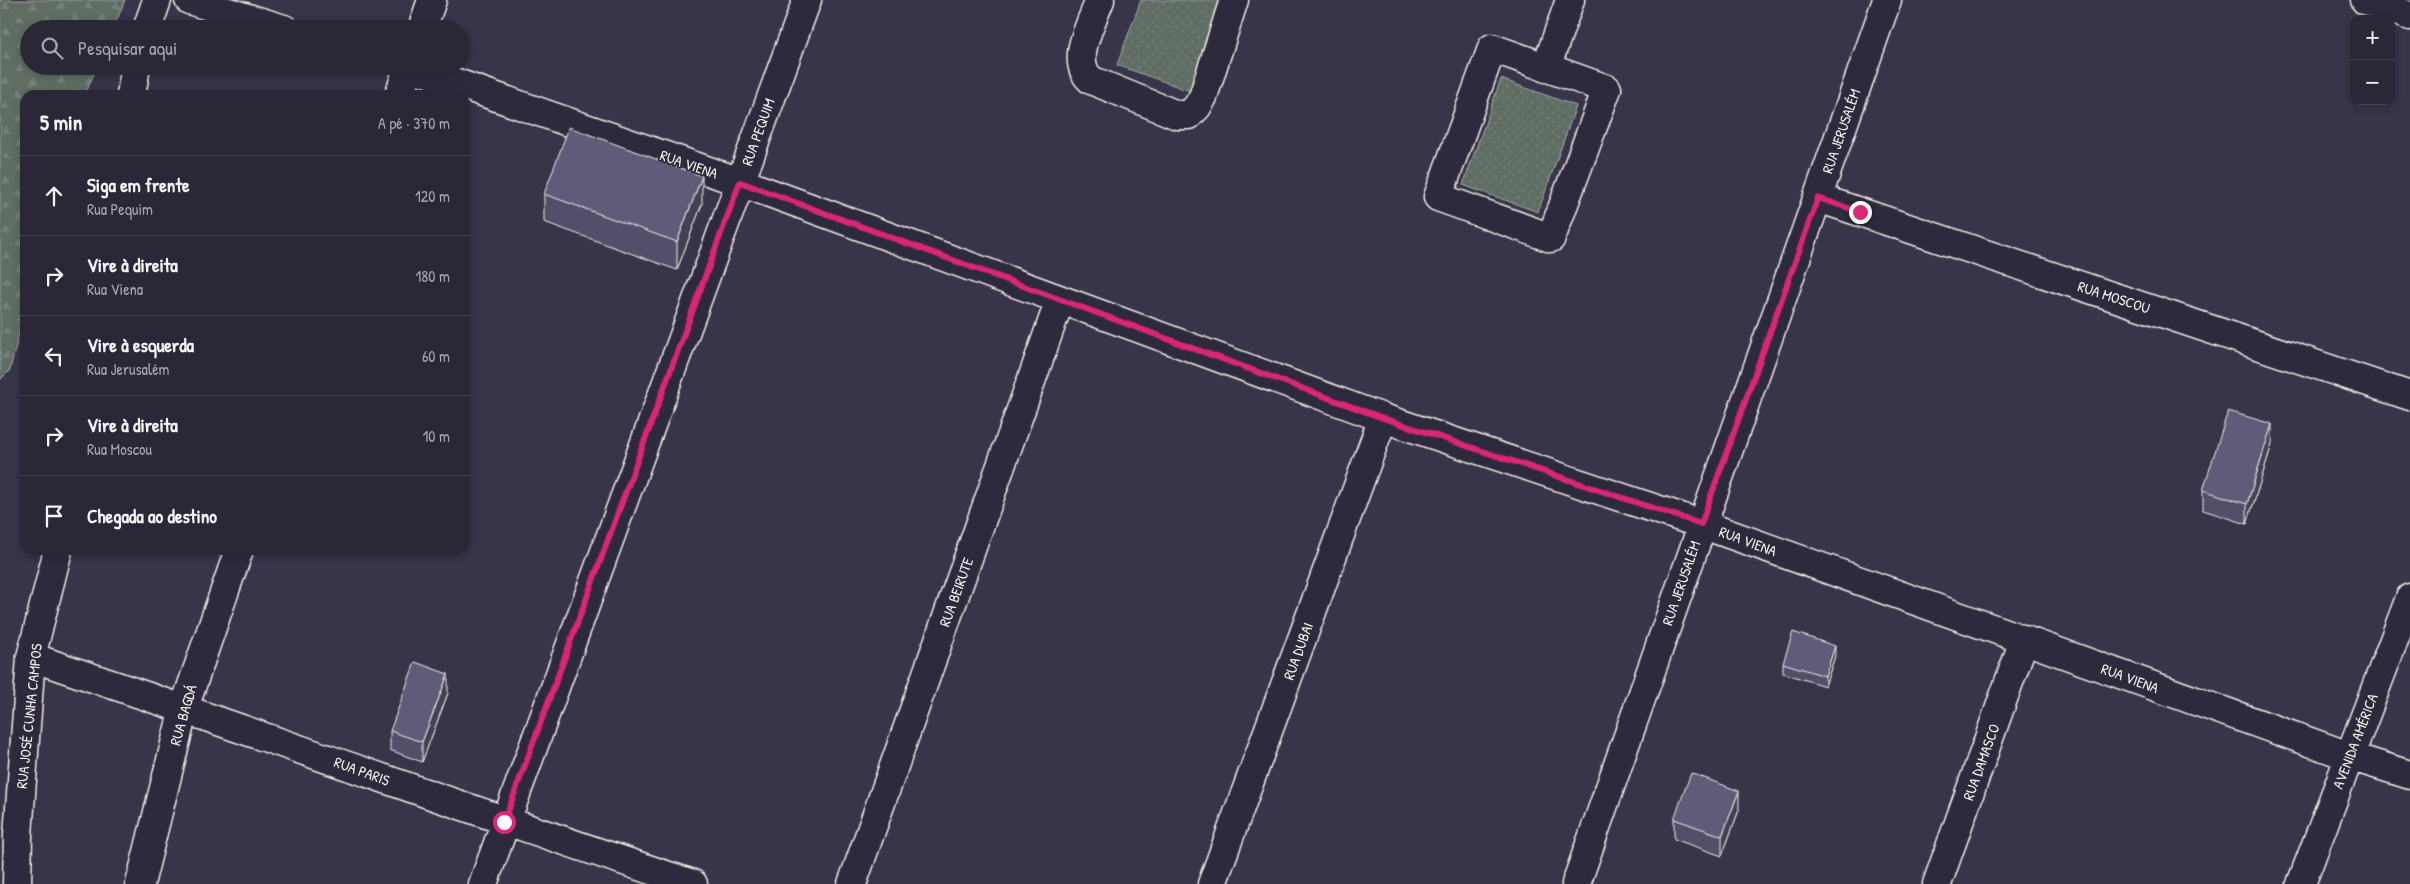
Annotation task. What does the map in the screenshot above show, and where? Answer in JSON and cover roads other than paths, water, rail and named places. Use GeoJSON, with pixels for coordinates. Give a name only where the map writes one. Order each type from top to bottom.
{"type":"FeatureCollection","features":[{"type":"Feature","properties":{"kind":"street"},"geometry":{"type":"LineString","coordinates":[[150,20],[157,0]]}},
{"type":"Feature","properties":{"kind":"street"},"geometry":{"type":"LineString","coordinates":[[189,0],[255,20]]}},
{"type":"Feature","properties":{"kind":"street"},"geometry":{"type":"LineString","coordinates":[[425,20],[432,0]]}},
{"type":"Feature","properties":{"kind":"street","name":"RUA PEQUIM"},"geometry":{"type":"LineString","coordinates":[[483,884],[504,822],[807,0]]}},
{"type":"Feature","properties":{"kind":"street"},"geometry":{"type":"LineString","coordinates":[[1100,0],[1082,54],[1081,63],[1086,75],[1091,80],[1176,115],[1189,115],[1197,107],[1203,96],[1234,0]]}},
{"type":"Feature","properties":{"kind":"street"},"geometry":{"type":"LineString","coordinates":[[1546,68],[1570,0]]}},
{"type":"Feature","properties":{"kind":"street","name":"RUA JERUSALÉM"},"geometry":{"type":"LineString","coordinates":[[1576,884],[1701,524],[1887,0]]}},
{"type":"Feature","properties":{"kind":"street"},"geometry":{"type":"LineString","coordinates":[[2365,0],[2410,16]]}},
{"type":"Feature","properties":{"kind":"street"},"geometry":{"type":"LineString","coordinates":[[1492,48],[1546,68],[1606,90],[1551,238],[1438,197],[1492,48]]}},
{"type":"Feature","properties":{"kind":"street"},"geometry":{"type":"LineString","coordinates":[[132,90],[134,75]]}},
{"type":"Feature","properties":{"kind":"street"},"geometry":{"type":"LineString","coordinates":[[401,90],[406,75]]}},
{"type":"Feature","properties":{"kind":"street","name":"RUA VIENA"},"geometry":{"type":"LineString","coordinates":[[435,75],[740,182],[1383,418],[1701,524],[2349,756],[2410,775]]}},
{"type":"Feature","properties":{"kind":"street","name":"RUA MOSCOU"},"geometry":{"type":"LineString","coordinates":[[1818,198],[2410,396]]}},
{"type":"Feature","properties":{"kind":"street","name":"RUA BEIRUTE"},"geometry":{"type":"LineString","coordinates":[[852,884],[1060,300]]}},
{"type":"Feature","properties":{"kind":"street","name":"RUA DUBAI"},"geometry":{"type":"LineString","coordinates":[[1212,884],[1383,418]]}},
{"type":"Feature","properties":{"kind":"street","name":"RUA JOSÉ CUNHA CAMPOS"},"geometry":{"type":"LineString","coordinates":[[17,884],[18,835],[31,657],[57,555]]}},
{"type":"Feature","properties":{"kind":"street","name":"RUA BAGDÁ"},"geometry":{"type":"LineString","coordinates":[[140,884],[184,708],[237,555]]}},
{"type":"Feature","properties":{"kind":"street","name":"AVENIDA AMÉRICA"},"geometry":{"type":"LineString","coordinates":[[2301,884],[2410,598]]}},
{"type":"Feature","properties":{"kind":"street","name":"RUA DAMASCO"},"geometry":{"type":"LineString","coordinates":[[1937,884],[2024,640]]}},
{"type":"Feature","properties":{"kind":"street","name":"RUA PARIS"},"geometry":{"type":"LineString","coordinates":[[31,657],[184,708],[504,822],[693,884]]}}]}
